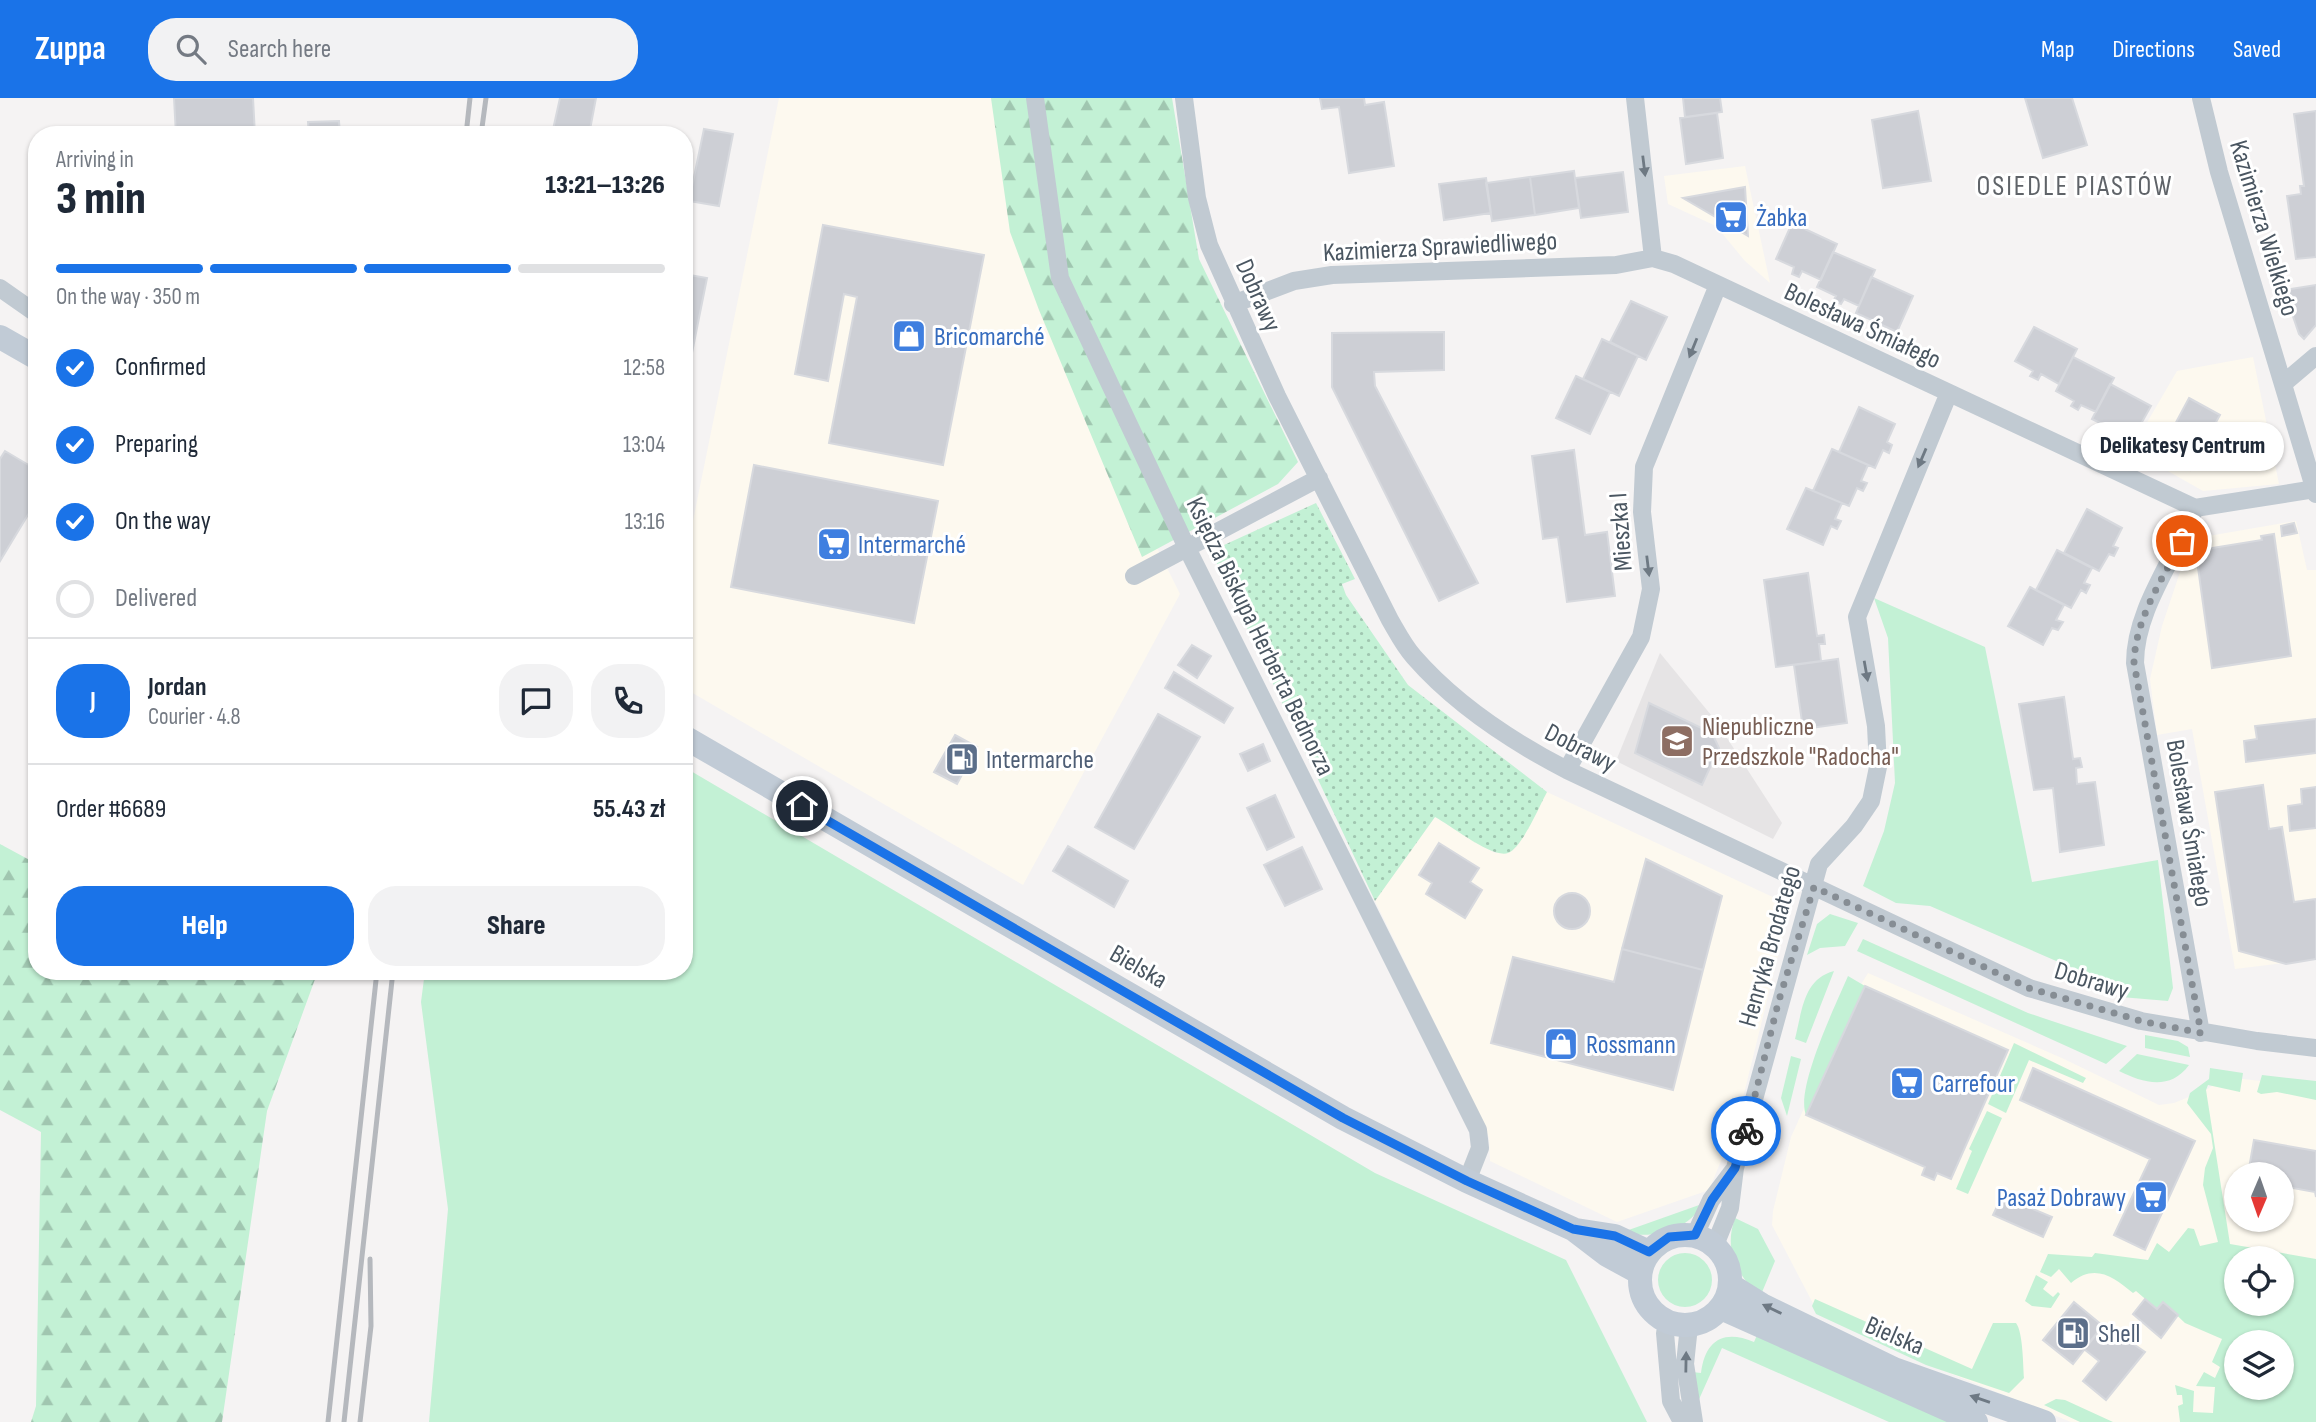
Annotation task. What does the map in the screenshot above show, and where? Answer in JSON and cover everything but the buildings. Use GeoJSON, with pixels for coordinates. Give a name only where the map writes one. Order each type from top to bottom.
{"type":"FeatureCollection","features":[{"type":"Feature","properties":{"kind":"main road"},"geometry":{"type":"LineString","coordinates":[[0,337],[28,353]]}},
{"type":"Feature","properties":{"kind":"main road","name":"Bielska"},"geometry":{"type":"LineString","coordinates":[[693,742],[1343,1118],[1467,1181],[1573,1229],[1615,1236],[1644,1262]]}},
{"type":"Feature","properties":{"kind":"main road"},"geometry":{"type":"LineString","coordinates":[[1669,1237],[1705,1240],[1727,1264],[1730,1285],[1721,1308],[1712,1317],[1689,1326],[1665,1321],[1653,1313],[1640,1287],[1644,1262],[1669,1237]]}},
{"type":"Feature","properties":{"kind":"main road","name":"Bielska"},"geometry":{"type":"LineString","coordinates":[[1730,1285],[1762,1305],[1894,1369],[2045,1422]]}},
{"type":"Feature","properties":{"kind":"main road","name":"Bielska"},"geometry":{"type":"LineString","coordinates":[[1721,1308],[1976,1422]]}},
{"type":"Feature","properties":{"kind":"street","name":"Księdza Biskupa Herberta Bednorza"},"geometry":{"type":"LineString","coordinates":[[1035,98],[1059,278],[1186,548],[1478,1130],[1480,1148],[1467,1181]]}},
{"type":"Feature","properties":{"kind":"street","name":"Dobrawy"},"geometry":{"type":"LineString","coordinates":[[1184,98],[1197,198],[1209,245],[1233,304],[1390,621],[1413,656],[1446,688],[1528,750],[1567,771],[2029,988],[2141,1021],[2201,1033],[2316,1048]]}},
{"type":"Feature","properties":{"kind":"street"},"geometry":{"type":"LineString","coordinates":[[1635,98],[1654,258]]}},
{"type":"Feature","properties":{"kind":"street","name":"Kazimierza Wielkiego"},"geometry":{"type":"LineString","coordinates":[[2201,98],[2216,164],[2315,491]]}},
{"type":"Feature","properties":{"kind":"street","name":"Kazimierza Sprawiedliwego"},"geometry":{"type":"LineString","coordinates":[[1233,304],[1294,281],[1332,275],[1616,264],[1654,258]]}},
{"type":"Feature","properties":{"kind":"street","name":"Bolesława Śmiałego"},"geometry":{"type":"LineString","coordinates":[[1654,258],[1674,264],[1948,395],[2194,508],[2142,620],[2135,642],[2134,663],[2201,1033]]}},
{"type":"Feature","properties":{"kind":"street","name":"Mieszka I"},"geometry":{"type":"LineString","coordinates":[[1567,771],[1641,637],[1651,589],[1642,512],[1644,467],[1718,285]]}},
{"type":"Feature","properties":{"kind":"street"},"geometry":{"type":"LineString","coordinates":[[0,288],[28,308]]}},
{"type":"Feature","properties":{"kind":"street"},"geometry":{"type":"LineString","coordinates":[[2284,383],[2316,356]]}},
{"type":"Feature","properties":{"kind":"street","name":"Henryka Brodatego"},"geometry":{"type":"LineString","coordinates":[[1705,1240],[1730,1208],[1735,1168],[1819,864],[1854,826],[1871,801],[1878,767],[1876,726],[1857,617],[1948,395]]}},
{"type":"Feature","properties":{"kind":"street"},"geometry":{"type":"LineString","coordinates":[[1134,576],[1319,478]]}},
{"type":"Feature","properties":{"kind":"street"},"geometry":{"type":"LineString","coordinates":[[2194,508],[2315,491]]}},
{"type":"Feature","properties":{"kind":"street"},"geometry":{"type":"LineString","coordinates":[[1689,1326],[1685,1364],[1694,1422]]}},
{"type":"Feature","properties":{"kind":"street"},"geometry":{"type":"LineString","coordinates":[[1665,1333],[1671,1401],[1682,1422]]}},
{"type":"Feature","properties":{"kind":"shaded area"},"geometry":{"type":"Polygon","coordinates":[[[779,98],[991,98],[1016,235],[1041,315],[1180,594],[1023,885],[693,693],[693,521],[779,98]]]}},
{"type":"Feature","properties":{"kind":"shaded area"},"geometry":{"type":"Polygon","coordinates":[[[1745,166],[1770,283],[1745,261],[1716,226],[1668,204],[1664,176],[1745,166]]]}},
{"type":"Feature","properties":{"kind":"shaded area"},"geometry":{"type":"Polygon","coordinates":[[[2253,357],[2279,484],[2203,491],[2131,450],[2177,371],[2253,357]]]}},
{"type":"Feature","properties":{"kind":"shaded area"},"geometry":{"type":"Polygon","coordinates":[[[2296,521],[2307,570],[2316,570],[2316,959],[2235,969],[2192,729],[2157,735],[2150,679],[2162,626],[2191,539],[2296,521]]]}},
{"type":"Feature","properties":{"kind":"shaded area","name":"Niepubliczne Przedszkole \"Radocha\""},"geometry":{"type":"Polygon","coordinates":[[[1660,653],[1716,721],[1782,823],[1773,839],[1616,761],[1660,653]]]}},
{"type":"Feature","properties":{"kind":"shaded area"},"geometry":{"type":"Polygon","coordinates":[[[1547,792],[1777,899],[1783,884],[1792,899],[1737,1122],[1709,1190],[1617,1222],[1490,1161],[1489,1138],[1480,1115],[1375,901],[1435,817],[1495,853],[1518,844],[1547,792]]]}},
{"type":"Feature","properties":{"kind":"shaded area"},"geometry":{"type":"Polygon","coordinates":[[[1868,973],[2064,1059],[2159,1105],[2174,1103],[2206,1090],[2225,1077],[2316,1087],[2316,1265],[2294,1260],[2294,1246],[2224,1246],[2224,1316],[2229,1316],[2228,1330],[2224,1330],[2224,1368],[2215,1387],[2213,1413],[2190,1422],[2071,1422],[1927,1364],[1818,1313],[1772,1225],[1791,1137],[1857,991],[1868,973]]]}},
{"type":"Feature","properties":{"kind":"green space"},"geometry":{"type":"Polygon","coordinates":[[[991,98],[1172,98],[1199,259],[1298,462],[1278,484],[1142,557],[1039,310],[1010,232],[991,98]]]}},
{"type":"Feature","properties":{"kind":"green space"},"geometry":{"type":"Polygon","coordinates":[[[1316,503],[1355,579],[1342,584],[1346,595],[1408,685],[1547,792],[1525,835],[1508,853],[1492,851],[1435,817],[1375,901],[1211,551],[1316,503]]]}},
{"type":"Feature","properties":{"kind":"green space"},"geometry":{"type":"Polygon","coordinates":[[[1874,598],[1985,647],[2032,882],[2158,860],[2173,988],[2168,1001],[2121,997],[2116,987],[1930,906],[1896,903],[1863,886],[1884,831],[1895,783],[1888,638],[1874,598]]]}},
{"type":"Feature","properties":{"kind":"green space"},"geometry":{"type":"Polygon","coordinates":[[[693,772],[1375,1173],[1566,1260],[1647,1422],[429,1422],[448,1209],[421,1002],[424,980],[693,980],[693,772]]]}},
{"type":"Feature","properties":{"kind":"green space"},"geometry":{"type":"Polygon","coordinates":[[[0,844],[28,859],[28,980],[315,980],[267,1111],[222,1422],[31,1422],[36,1406],[41,1132],[0,1110],[0,844]]]}},
{"type":"Feature","properties":{"kind":"green space"},"geometry":{"type":"Polygon","coordinates":[[[1830,914],[1858,923],[1845,946],[1820,948],[1807,955],[1817,924],[1830,914]]]}},
{"type":"Feature","properties":{"kind":"green space"},"geometry":{"type":"Polygon","coordinates":[[[1863,939],[2028,1013],[2127,1046],[2106,1064],[1857,951],[1863,939]]]}},
{"type":"Feature","properties":{"kind":"green space"},"geometry":{"type":"Polygon","coordinates":[[[1834,971],[1806,1043],[1795,1039],[1802,1008],[1810,989],[1824,975],[1834,971]]]}},
{"type":"Feature","properties":{"kind":"green space"},"geometry":{"type":"Polygon","coordinates":[[[1848,976],[1865,986],[1806,1115],[1804,1103],[1811,1067],[1848,976]]]}},
{"type":"Feature","properties":{"kind":"green space"},"geometry":{"type":"Polygon","coordinates":[[[2145,1035],[2178,1041],[2188,1047],[2190,1057],[2145,1048],[2145,1035]]]}},
{"type":"Feature","properties":{"kind":"green space"},"geometry":{"type":"Polygon","coordinates":[[[2014,1043],[2086,1078],[2083,1083],[2029,1060],[2006,1113],[1988,1104],[2014,1043]]]}},
{"type":"Feature","properties":{"kind":"green space"},"geometry":{"type":"Polygon","coordinates":[[[2137,1054],[2189,1065],[2173,1079],[2156,1082],[2137,1079],[2119,1071],[2137,1054]]]}},
{"type":"Feature","properties":{"kind":"green space"},"geometry":{"type":"Polygon","coordinates":[[[1791,1056],[1801,1059],[1787,1116],[1781,1098],[1791,1056]]]}},
{"type":"Feature","properties":{"kind":"green space"},"geometry":{"type":"Polygon","coordinates":[[[2210,1068],[2243,1073],[2240,1092],[2208,1085],[2206,1090],[2224,1206],[2224,1232],[2228,1232],[2230,1244],[2241,1246],[2224,1246],[2224,1316],[2294,1316],[2294,1255],[2316,1259],[2316,1422],[2180,1422],[2178,1406],[2183,1404],[2182,1395],[2177,1395],[2175,1385],[2194,1391],[2193,1412],[2213,1413],[2215,1387],[2196,1386],[2204,1372],[2215,1378],[2220,1367],[2212,1362],[2222,1339],[2185,1323],[2163,1302],[2157,1309],[2136,1291],[2133,1293],[2118,1281],[2103,1274],[2088,1274],[2071,1283],[2059,1269],[2051,1277],[2040,1272],[2048,1254],[2092,1257],[2095,1253],[2148,1260],[2157,1243],[2169,1252],[2188,1228],[2194,1229],[2200,1246],[2218,1242],[2203,1185],[2205,1168],[2213,1148],[2211,1134],[2187,1103],[2190,1093],[2209,1079],[2210,1068]]]}},
{"type":"Feature","properties":{"kind":"green space"},"geometry":{"type":"Polygon","coordinates":[[[2262,1075],[2316,1081],[2316,1100],[2277,1092],[2261,1094],[2257,1092],[2262,1075]]]}},
{"type":"Feature","properties":{"kind":"green space"},"geometry":{"type":"Polygon","coordinates":[[[1987,1111],[2002,1118],[1968,1194],[1956,1189],[1972,1151],[1969,1149],[1987,1111]]]}},
{"type":"Feature","properties":{"kind":"green space"},"geometry":{"type":"Polygon","coordinates":[[[1702,1204],[1688,1221],[1668,1231],[1645,1235],[1623,1232],[1702,1204]]]}},
{"type":"Feature","properties":{"kind":"green space"},"geometry":{"type":"Polygon","coordinates":[[[1735,1218],[1758,1229],[1775,1261],[1760,1297],[1745,1280],[1735,1262],[1731,1241],[1735,1218]]]}},
{"type":"Feature","properties":{"kind":"green space"},"geometry":{"type":"Polygon","coordinates":[[[1685,1253],[1704,1261],[1712,1280],[1704,1299],[1685,1307],[1666,1299],[1658,1280],[1666,1261],[1685,1253]]]}},
{"type":"Feature","properties":{"kind":"green space"},"geometry":{"type":"Polygon","coordinates":[[[2036,1275],[2048,1282],[2043,1289],[2053,1297],[2058,1292],[2060,1294],[2051,1308],[2032,1306],[2025,1301],[2036,1275]]]}},
{"type":"Feature","properties":{"kind":"green space"},"geometry":{"type":"Polygon","coordinates":[[[1815,1299],[1972,1369],[1993,1323],[2016,1323],[2021,1341],[2024,1378],[2009,1393],[1926,1365],[1816,1314],[1812,1306],[1815,1299]]]}},
{"type":"Feature","properties":{"kind":"green space"},"geometry":{"type":"Polygon","coordinates":[[[1758,1333],[1961,1422],[1889,1422],[1722,1348],[1696,1406],[1692,1372],[1701,1373],[1703,1362],[1712,1345],[1725,1337],[1754,1342],[1758,1333]]]}},
{"type":"Feature","properties":{"kind":"green space"},"geometry":{"type":"Polygon","coordinates":[[[2056,1399],[2065,1400],[2113,1422],[2080,1422],[2044,1405],[2056,1399]]]}},
{"type":"Feature","properties":{"kind":"railway"},"geometry":{"type":"LineString","coordinates":[[467,126],[470,98]]}},
{"type":"Feature","properties":{"kind":"railway"},"geometry":{"type":"LineString","coordinates":[[482,126],[486,98]]}},
{"type":"Feature","properties":{"kind":"railway"},"geometry":{"type":"LineString","coordinates":[[328,1422],[376,980]]}},
{"type":"Feature","properties":{"kind":"railway"},"geometry":{"type":"LineString","coordinates":[[344,1422],[392,980]]}},
{"type":"Feature","properties":{"kind":"railway"},"geometry":{"type":"LineString","coordinates":[[360,1422],[371,1326],[370,1259]]}},
{"type":"Feature","properties":{"kind":"way so far"},"geometry":{"type":"LineString","coordinates":[[1746,1131],[1779,1000],[1814,887],[2029,988],[2141,1021],[2201,1033],[2134,663],[2135,642],[2142,620],[2182,541]]}},
{"type":"Feature","properties":{"kind":"place","name":"Żabka"},"geometry":{"type":"Point","coordinates":[1731,217]}},
{"type":"Feature","properties":{"kind":"place","name":"Bricomarché"},"geometry":{"type":"Point","coordinates":[909,336]}},
{"type":"Feature","properties":{"kind":"place","name":"Delikatesy Centrum"},"geometry":{"type":"Point","coordinates":[2182,541]}},
{"type":"Feature","properties":{"kind":"place","name":"Intermarché"},"geometry":{"type":"Point","coordinates":[834,544]}},
{"type":"Feature","properties":{"kind":"place","name":"Niepubliczne Przedszkole \"Radocha\""},"geometry":{"type":"Point","coordinates":[1677,741]}},
{"type":"Feature","properties":{"kind":"place","name":"Intermarche"},"geometry":{"type":"Point","coordinates":[962,759]}},
{"type":"Feature","properties":{"kind":"place","name":"Rossmann"},"geometry":{"type":"Point","coordinates":[1561,1044]}},
{"type":"Feature","properties":{"kind":"place","name":"Carrefour"},"geometry":{"type":"Point","coordinates":[1907,1083]}},
{"type":"Feature","properties":{"kind":"place","name":"Pasaż Dobrawy"},"geometry":{"type":"Point","coordinates":[2151,1197]}},
{"type":"Feature","properties":{"kind":"place","name":"Shell"},"geometry":{"type":"Point","coordinates":[2073,1333]}},
{"type":"Feature","properties":{"kind":"district","name":"OSIEDLE PIASTÓW"},"geometry":{"type":"Point","coordinates":[2075,185]}},
{"type":"Feature","properties":{"kind":"route"},"geometry":{"type":"LineString","coordinates":[[802,806],[1343,1118],[1467,1181],[1573,1229],[1615,1236],[1649,1252],[1669,1237],[1695,1235],[1712,1200],[1735,1168],[1746,1131]]}}]}
